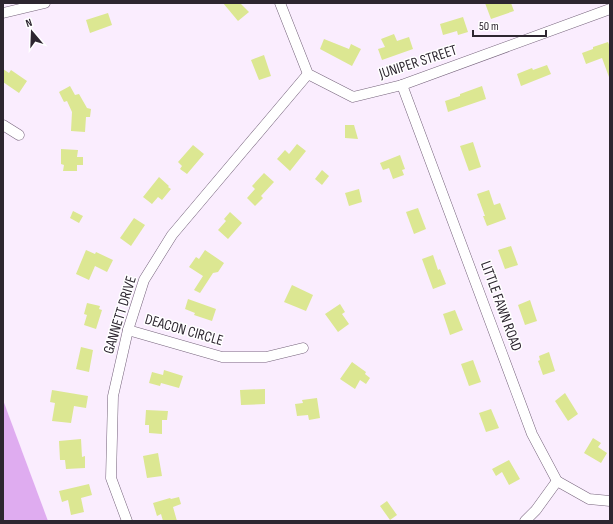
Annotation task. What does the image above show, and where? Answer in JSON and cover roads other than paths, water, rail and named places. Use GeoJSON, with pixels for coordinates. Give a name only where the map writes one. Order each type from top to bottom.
{"type":"FeatureCollection","features":[{"type":"Feature","properties":{"kind":"street"},"geometry":{"type":"LineString","coordinates":[[3,13],[45,3]]}},
{"type":"Feature","properties":{"kind":"street"},"geometry":{"type":"LineString","coordinates":[[280,3],[308,74]]}},
{"type":"Feature","properties":{"kind":"street","name":"JUNIPER STREET"},"geometry":{"type":"LineString","coordinates":[[308,74],[353,97],[402,85],[610,9]]}},
{"type":"Feature","properties":{"kind":"street","name":"GANNETT DRIVE"},"geometry":{"type":"LineString","coordinates":[[127,521],[111,478],[113,396],[128,330],[144,280],[172,235],[308,74]]}},
{"type":"Feature","properties":{"kind":"street","name":"LITTLE FAWN ROAD"},"geometry":{"type":"LineString","coordinates":[[402,85],[532,434],[557,481]]}},
{"type":"Feature","properties":{"kind":"street"},"geometry":{"type":"LineString","coordinates":[[3,125],[19,135]]}},
{"type":"Feature","properties":{"kind":"street","name":"DEACON CIRCLE"},"geometry":{"type":"LineString","coordinates":[[128,330],[222,357],[266,357],[303,348]]}},
{"type":"Feature","properties":{"kind":"street"},"geometry":{"type":"LineString","coordinates":[[525,521],[536,510],[557,481],[589,499],[610,501]]}}]}
